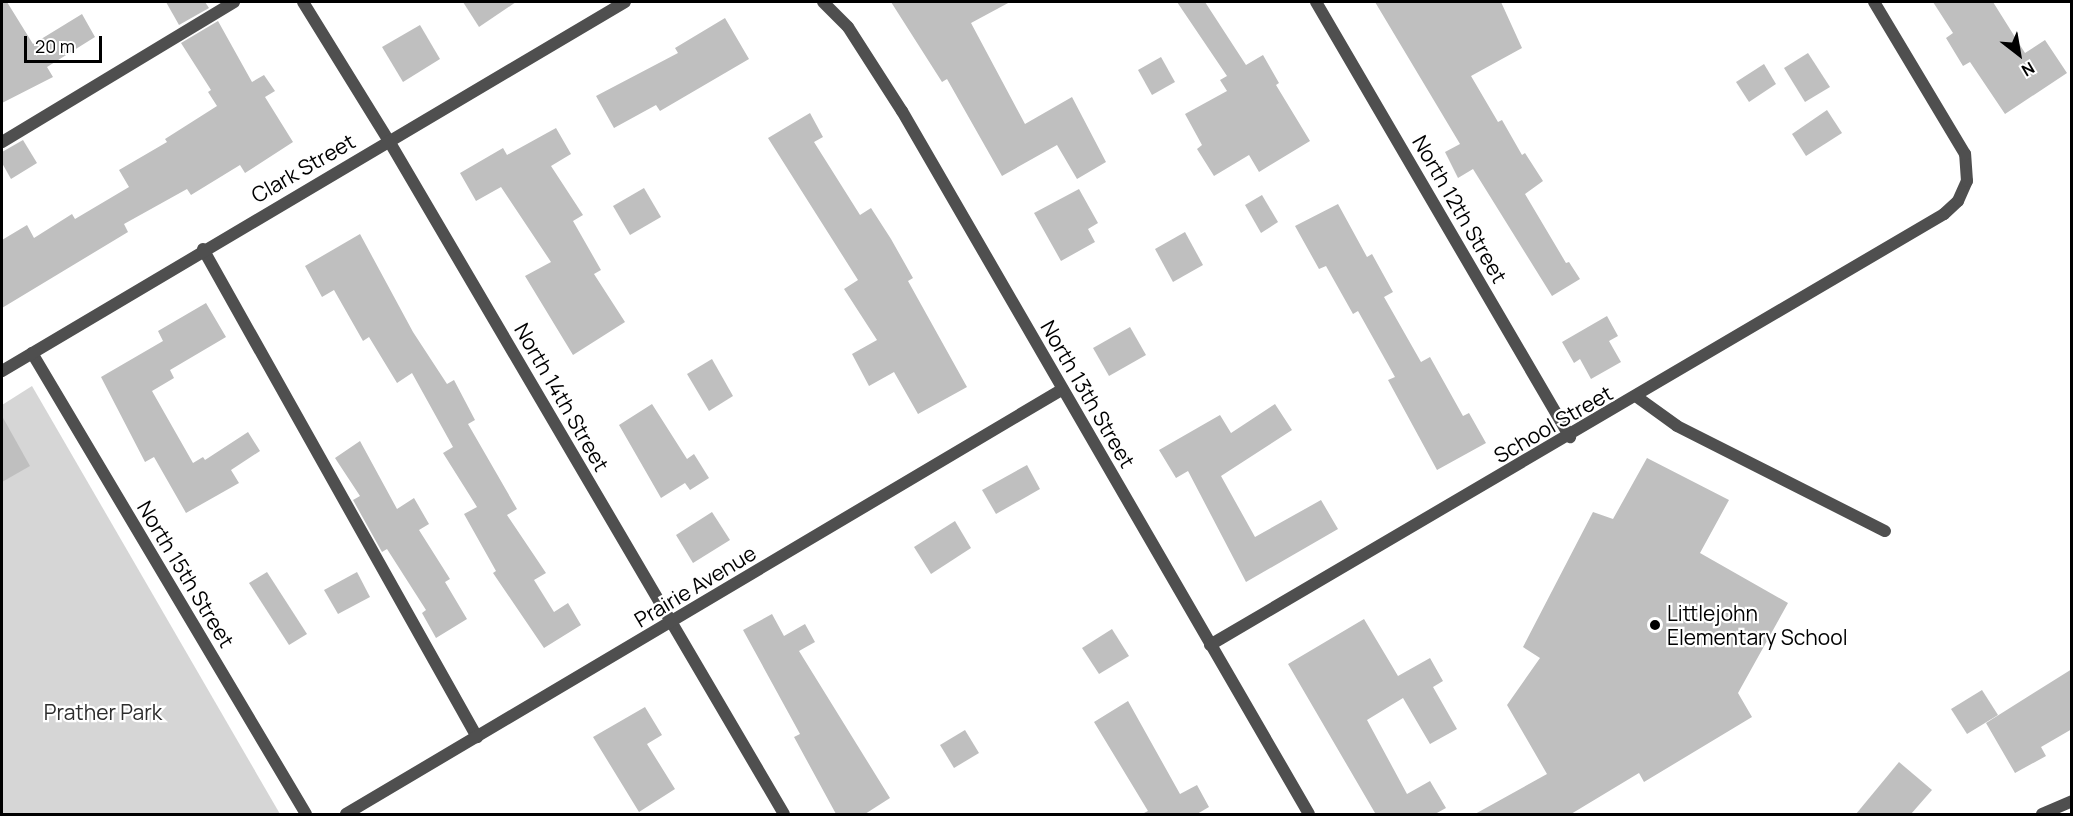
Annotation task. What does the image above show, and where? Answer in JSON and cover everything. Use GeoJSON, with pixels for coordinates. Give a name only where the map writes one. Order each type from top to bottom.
{"type":"FeatureCollection","features":[{"type":"Feature","properties":{"kind":"street"},"geometry":{"type":"LineString","coordinates":[[2,142],[234,2]]}},
{"type":"Feature","properties":{"kind":"street","name":"North 14th Street"},"geometry":{"type":"LineString","coordinates":[[303,2],[389,141],[784,814]]}},
{"type":"Feature","properties":{"kind":"street","name":"Clark Street"},"geometry":{"type":"LineString","coordinates":[[2,371],[203,249],[625,2]]}},
{"type":"Feature","properties":{"kind":"street","name":"North 13th Street"},"geometry":{"type":"LineString","coordinates":[[823,2],[848,27],[902,111],[1309,814]]}},
{"type":"Feature","properties":{"kind":"street","name":"North 12th Street"},"geometry":{"type":"LineString","coordinates":[[1316,2],[1570,437]]}},
{"type":"Feature","properties":{"kind":"street","name":"School Street"},"geometry":{"type":"LineString","coordinates":[[1210,645],[1570,437],[1914,234],[1958,201],[1968,168],[1959,139],[1874,2]]}},
{"type":"Feature","properties":{"kind":"street"},"geometry":{"type":"LineString","coordinates":[[203,249],[477,737]]}},
{"type":"Feature","properties":{"kind":"street","name":"North 15th Street"},"geometry":{"type":"LineString","coordinates":[[32,353],[306,814]]}},
{"type":"Feature","properties":{"kind":"street","name":"Prairie Avenue"},"geometry":{"type":"LineString","coordinates":[[346,814],[1063,389]]}},
{"type":"Feature","properties":{"kind":"street"},"geometry":{"type":"LineString","coordinates":[[1637,397],[1677,426],[1885,531]]}},
{"type":"Feature","properties":{"kind":"street"},"geometry":{"type":"LineString","coordinates":[[2042,814],[2072,801]]}},
{"type":"Feature","properties":{"kind":"green space","name":"Prather Park"},"geometry":{"type":"Polygon","coordinates":[[[32,386],[280,814],[2,814],[2,405],[32,386]]]}},
{"type":"Feature","properties":{"kind":"building"},"geometry":{"type":"Polygon","coordinates":[[[2,2],[7,2],[33,44],[82,14],[95,37],[47,67],[53,77],[2,103],[2,2]]]}},
{"type":"Feature","properties":{"kind":"building"},"geometry":{"type":"Polygon","coordinates":[[[166,2],[205,2],[209,8],[179,25],[166,2]]]}},
{"type":"Feature","properties":{"kind":"building"},"geometry":{"type":"Polygon","coordinates":[[[463,2],[516,2],[479,27],[463,2]]]}},
{"type":"Feature","properties":{"kind":"building"},"geometry":{"type":"Polygon","coordinates":[[[891,2],[1010,2],[971,23],[1025,124],[1072,97],[1106,162],[1077,179],[1057,145],[1002,176],[947,79],[942,82],[891,2]]]}},
{"type":"Feature","properties":{"kind":"building"},"geometry":{"type":"Polygon","coordinates":[[[1177,2],[1205,2],[1246,65],[1263,55],[1279,83],[1276,85],[1310,141],[1259,172],[1249,155],[1214,176],[1197,149],[1202,145],[1185,114],[1227,91],[1220,80],[1227,76],[1177,2]]]}},
{"type":"Feature","properties":{"kind":"building"},"geometry":{"type":"Polygon","coordinates":[[[1375,2],[1501,2],[1522,48],[1471,76],[1498,122],[1502,120],[1522,155],[1525,153],[1543,181],[1525,194],[1566,263],[1569,262],[1580,279],[1552,296],[1473,169],[1458,178],[1445,152],[1460,144],[1375,2]]]}},
{"type":"Feature","properties":{"kind":"building"},"geometry":{"type":"Polygon","coordinates":[[[1933,2],[1993,2],[2025,53],[2045,40],[2067,73],[2005,114],[1970,62],[1963,66],[1946,38],[1953,33],[1933,2]]]}},
{"type":"Feature","properties":{"kind":"building"},"geometry":{"type":"Polygon","coordinates":[[[725,18],[749,59],[660,111],[656,105],[614,128],[596,96],[678,53],[675,48],[725,18]]]}},
{"type":"Feature","properties":{"kind":"building"},"geometry":{"type":"Polygon","coordinates":[[[218,21],[252,82],[264,75],[275,91],[265,97],[293,142],[245,173],[240,165],[191,195],[187,189],[124,224],[128,232],[2,308],[2,240],[27,225],[34,238],[72,214],[75,219],[129,187],[119,170],[167,142],[165,139],[217,106],[208,92],[211,90],[181,43],[218,21]]]}},
{"type":"Feature","properties":{"kind":"building"},"geometry":{"type":"Polygon","coordinates":[[[420,25],[440,59],[403,82],[382,47],[420,25]]]}},
{"type":"Feature","properties":{"kind":"building"},"geometry":{"type":"Polygon","coordinates":[[[1808,53],[1830,87],[1805,102],[1784,68],[1808,53]]]}},
{"type":"Feature","properties":{"kind":"building"},"geometry":{"type":"Polygon","coordinates":[[[1161,57],[1175,82],[1152,95],[1138,70],[1161,57]]]}},
{"type":"Feature","properties":{"kind":"building"},"geometry":{"type":"Polygon","coordinates":[[[1764,64],[1776,84],[1749,102],[1736,82],[1764,64]]]}},
{"type":"Feature","properties":{"kind":"building"},"geometry":{"type":"Polygon","coordinates":[[[1827,110],[1842,133],[1806,156],[1792,134],[1827,110]]]}},
{"type":"Feature","properties":{"kind":"building"},"geometry":{"type":"Polygon","coordinates":[[[810,113],[823,137],[814,142],[860,215],[871,208],[891,239],[913,278],[908,281],[967,387],[918,414],[894,372],[869,386],[852,354],[877,340],[844,289],[858,280],[768,138],[810,113]]]}},
{"type":"Feature","properties":{"kind":"building"},"geometry":{"type":"Polygon","coordinates":[[[556,128],[571,154],[551,166],[583,215],[573,221],[601,270],[594,274],[625,322],[573,355],[525,276],[551,262],[501,187],[476,201],[460,173],[503,148],[507,155],[556,128]]]}},
{"type":"Feature","properties":{"kind":"building"},"geometry":{"type":"Polygon","coordinates":[[[23,140],[37,163],[11,179],[2,163],[2,152],[23,140]]]}},
{"type":"Feature","properties":{"kind":"building"},"geometry":{"type":"Polygon","coordinates":[[[644,188],[661,217],[630,235],[613,206],[644,188]]]}},
{"type":"Feature","properties":{"kind":"building"},"geometry":{"type":"Polygon","coordinates":[[[1079,189],[1098,223],[1088,229],[1095,242],[1061,261],[1034,213],[1079,189]]]}},
{"type":"Feature","properties":{"kind":"building"},"geometry":{"type":"Polygon","coordinates":[[[1262,195],[1278,222],[1261,233],[1245,205],[1262,195]]]}},
{"type":"Feature","properties":{"kind":"building"},"geometry":{"type":"Polygon","coordinates":[[[1338,204],[1367,257],[1372,254],[1393,292],[1384,297],[1421,362],[1430,357],[1463,416],[1469,413],[1486,443],[1437,470],[1388,380],[1395,377],[1358,311],[1353,314],[1326,266],[1319,269],[1295,226],[1338,204]]]}},
{"type":"Feature","properties":{"kind":"building"},"geometry":{"type":"Polygon","coordinates":[[[1185,232],[1203,265],[1173,282],[1155,249],[1185,232]]]}},
{"type":"Feature","properties":{"kind":"building"},"geometry":{"type":"Polygon","coordinates":[[[360,234],[413,332],[447,384],[454,380],[475,420],[468,424],[517,509],[507,515],[546,573],[534,580],[554,612],[568,603],[581,625],[544,648],[493,573],[496,571],[464,514],[477,507],[443,453],[453,447],[412,373],[397,383],[369,337],[363,341],[334,290],[322,297],[305,266],[360,234]]]}},
{"type":"Feature","properties":{"kind":"building"},"geometry":{"type":"Polygon","coordinates":[[[206,303],[226,337],[170,370],[174,378],[152,391],[193,463],[203,457],[205,460],[248,432],[260,451],[231,470],[239,483],[186,513],[154,457],[145,462],[101,377],[163,341],[158,331],[206,303]]]}},
{"type":"Feature","properties":{"kind":"building"},"geometry":{"type":"Polygon","coordinates":[[[1607,316],[1618,336],[1609,341],[1621,362],[1591,379],[1580,359],[1574,363],[1562,342],[1607,316]]]}},
{"type":"Feature","properties":{"kind":"building"},"geometry":{"type":"Polygon","coordinates":[[[1130,327],[1146,355],[1109,376],[1093,348],[1130,327]]]}},
{"type":"Feature","properties":{"kind":"building"},"geometry":{"type":"Polygon","coordinates":[[[712,359],[733,396],[709,411],[687,374],[712,359]]]}},
{"type":"Feature","properties":{"kind":"building"},"geometry":{"type":"Polygon","coordinates":[[[652,404],[687,459],[694,454],[709,478],[690,490],[685,483],[661,498],[619,425],[652,404]]]}},
{"type":"Feature","properties":{"kind":"building"},"geometry":{"type":"Polygon","coordinates":[[[1275,404],[1292,430],[1221,476],[1255,537],[1321,500],[1338,529],[1246,582],[1188,471],[1176,478],[1159,450],[1220,415],[1231,433],[1275,404]]]}},
{"type":"Feature","properties":{"kind":"building"},"geometry":{"type":"Polygon","coordinates":[[[2,416],[30,466],[2,482],[2,416]]]}},
{"type":"Feature","properties":{"kind":"building"},"geometry":{"type":"Polygon","coordinates":[[[360,441],[397,509],[414,498],[429,524],[419,530],[450,579],[445,582],[467,619],[436,638],[422,613],[426,610],[387,549],[382,552],[353,500],[360,496],[335,458],[360,441]]]}},
{"type":"Feature","properties":{"kind":"building","name":"Littlejohn Elementary School"},"geometry":{"type":"Polygon","coordinates":[[[1647,458],[1729,500],[1700,553],[1788,603],[1738,693],[1752,717],[1644,782],[1639,773],[1571,814],[1475,814],[1547,774],[1507,705],[1540,658],[1523,647],[1593,512],[1613,519],[1647,458]]]}},
{"type":"Feature","properties":{"kind":"building"},"geometry":{"type":"Polygon","coordinates":[[[1027,465],[1040,489],[996,514],[982,490],[1027,465]]]}},
{"type":"Feature","properties":{"kind":"building"},"geometry":{"type":"Polygon","coordinates":[[[712,512],[730,540],[693,563],[676,535],[712,512]]]}},
{"type":"Feature","properties":{"kind":"building"},"geometry":{"type":"Polygon","coordinates":[[[955,521],[971,548],[931,574],[914,547],[955,521]]]}},
{"type":"Feature","properties":{"kind":"building"},"geometry":{"type":"Polygon","coordinates":[[[267,572],[307,634],[289,645],[249,583],[267,572]]]}},
{"type":"Feature","properties":{"kind":"building"},"geometry":{"type":"Polygon","coordinates":[[[357,572],[370,597],[338,614],[324,590],[357,572]]]}},
{"type":"Feature","properties":{"kind":"building"},"geometry":{"type":"Polygon","coordinates":[[[772,614],[784,636],[805,624],[815,642],[799,651],[890,798],[865,814],[836,814],[794,737],[800,734],[743,630],[772,614]]]}},
{"type":"Feature","properties":{"kind":"building"},"geometry":{"type":"Polygon","coordinates":[[[1364,619],[1398,676],[1430,658],[1443,681],[1433,687],[1457,729],[1430,744],[1403,698],[1367,720],[1407,794],[1430,781],[1446,808],[1435,814],[1372,814],[1375,813],[1288,664],[1364,619]]]}},
{"type":"Feature","properties":{"kind":"building"},"geometry":{"type":"Polygon","coordinates":[[[1112,629],[1129,656],[1099,674],[1082,648],[1112,629]]]}},
{"type":"Feature","properties":{"kind":"building"},"geometry":{"type":"Polygon","coordinates":[[[2072,669],[2072,729],[2041,747],[2046,756],[2015,773],[1986,723],[2072,669]]]}},
{"type":"Feature","properties":{"kind":"building"},"geometry":{"type":"Polygon","coordinates":[[[1982,690],[1998,715],[1967,734],[1951,709],[1982,690]]]}},
{"type":"Feature","properties":{"kind":"building"},"geometry":{"type":"Polygon","coordinates":[[[1128,701],[1180,794],[1197,785],[1209,807],[1197,814],[1142,814],[1148,811],[1094,722],[1128,701]]]}},
{"type":"Feature","properties":{"kind":"building"},"geometry":{"type":"Polygon","coordinates":[[[645,707],[662,735],[647,744],[675,789],[639,812],[593,737],[645,707]]]}},
{"type":"Feature","properties":{"kind":"building"},"geometry":{"type":"Polygon","coordinates":[[[965,730],[979,753],[954,768],[940,745],[965,730]]]}},
{"type":"Feature","properties":{"kind":"building"},"geometry":{"type":"Polygon","coordinates":[[[1899,762],[1932,790],[1911,814],[1856,814],[1899,762]]]}},
{"type":"Feature","properties":{"kind":"place","name":"Littlejohn Elementary School"},"geometry":{"type":"Point","coordinates":[1655,625]}}]}
